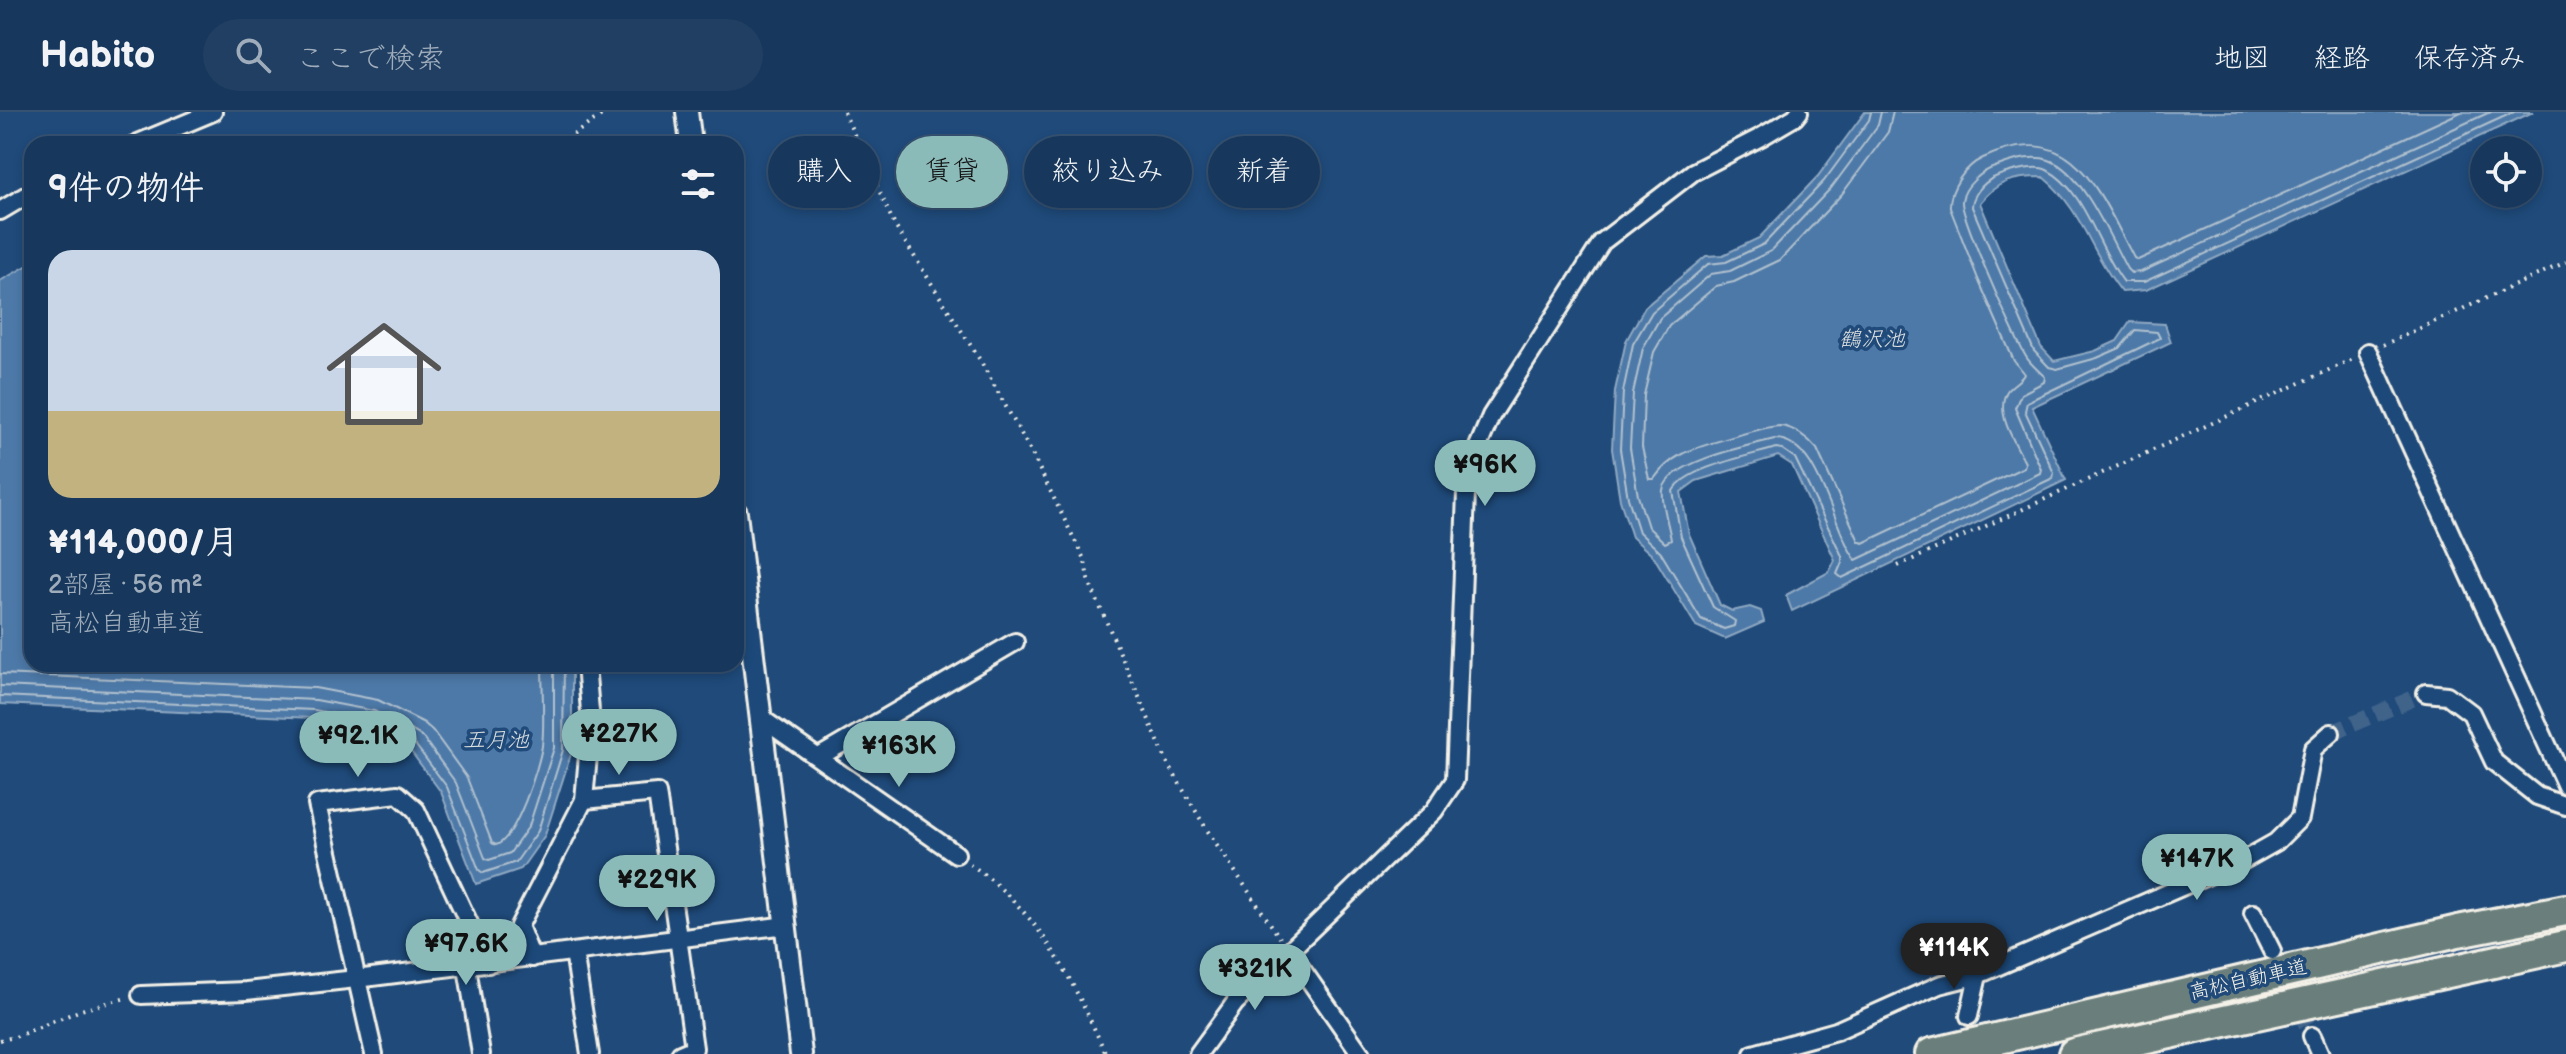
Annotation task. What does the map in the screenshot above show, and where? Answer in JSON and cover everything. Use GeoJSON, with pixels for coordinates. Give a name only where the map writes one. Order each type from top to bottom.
{"type":"FeatureCollection","features":[{"type":"Feature","properties":{"kind":"highway","name":"高松自動車道"},"geometry":{"type":"LineString","coordinates":[[1931,1054],[2458,931],[2566,910]]}},
{"type":"Feature","properties":{"kind":"highway","name":"高松自動車道"},"geometry":{"type":"LineString","coordinates":[[2074,1054],[2566,946]]}},
{"type":"Feature","properties":{"kind":"street"},"geometry":{"type":"LineString","coordinates":[[155,136],[213,112]]}},
{"type":"Feature","properties":{"kind":"street"},"geometry":{"type":"LineString","coordinates":[[687,112],[690,136]]}},
{"type":"Feature","properties":{"kind":"street"},"geometry":{"type":"LineString","coordinates":[[1198,1054],[1235,1003],[1434,811],[1455,780],[1466,493],[1472,461],[1491,416],[1602,242],[1693,172],[1761,137],[1799,112]]}},
{"type":"Feature","properties":{"kind":"street"},"geometry":{"type":"LineString","coordinates":[[0,211],[24,197]]}},
{"type":"Feature","properties":{"kind":"street"},"geometry":{"type":"LineString","coordinates":[[2368,352],[2566,786]]}},
{"type":"Feature","properties":{"kind":"street"},"geometry":{"type":"LineString","coordinates":[[744,579],[801,1054]]}},
{"type":"Feature","properties":{"kind":"street"},"geometry":{"type":"LineString","coordinates":[[819,757],[1015,642]]}},
{"type":"Feature","properties":{"kind":"street"},"geometry":{"type":"LineString","coordinates":[[532,958],[519,926],[584,800],[591,723],[587,672]]}},
{"type":"Feature","properties":{"kind":"street"},"geometry":{"type":"LineString","coordinates":[[2426,693],[2447,695],[2471,713],[2494,762],[2537,796],[2566,806]]}},
{"type":"Feature","properties":{"kind":"street"},"geometry":{"type":"LineString","coordinates":[[761,718],[956,854]]}},
{"type":"Feature","properties":{"kind":"street"},"geometry":{"type":"LineString","coordinates":[[1753,1054],[1836,1031],[1939,985],[1978,975],[2244,860],[2276,842],[2300,818],[2313,749],[2331,733]]}},
{"type":"Feature","properties":{"kind":"street"},"geometry":{"type":"LineString","coordinates":[[584,800],[657,793],[694,1048],[680,1054]]}},
{"type":"Feature","properties":{"kind":"street"},"geometry":{"type":"LineString","coordinates":[[374,1054],[317,804],[398,794],[416,810],[488,964]]}},
{"type":"Feature","properties":{"kind":"street"},"geometry":{"type":"LineString","coordinates":[[2253,913],[2272,951]]}},
{"type":"Feature","properties":{"kind":"street"},"geometry":{"type":"LineString","coordinates":[[141,995],[246,991],[467,967],[787,925]]}},
{"type":"Feature","properties":{"kind":"street"},"geometry":{"type":"LineString","coordinates":[[1289,951],[1361,1054]]}},
{"type":"Feature","properties":{"kind":"street"},"geometry":{"type":"LineString","coordinates":[[574,952],[590,1054]]}},
{"type":"Feature","properties":{"kind":"street"},"geometry":{"type":"LineString","coordinates":[[467,967],[481,1054]]}},
{"type":"Feature","properties":{"kind":"street"},"geometry":{"type":"LineString","coordinates":[[1969,1016],[1978,975]]}},
{"type":"Feature","properties":{"kind":"street"},"geometry":{"type":"LineString","coordinates":[[2312,1036],[2321,1054]]}},
{"type":"Feature","properties":{"kind":"path"},"geometry":{"type":"LineString","coordinates":[[572,136],[606,112]]}},
{"type":"Feature","properties":{"kind":"path"},"geometry":{"type":"LineString","coordinates":[[844,112],[895,226],[980,360],[1030,450],[1085,561],[1088,579],[1168,764],[1207,830],[1289,951]]}},
{"type":"Feature","properties":{"kind":"path"},"geometry":{"type":"LineString","coordinates":[[1898,566],[2566,262]]}},
{"type":"Feature","properties":{"kind":"path"},"geometry":{"type":"LineString","coordinates":[[956,854],[984,874],[1048,940],[1072,981],[1106,1054]]}},
{"type":"Feature","properties":{"kind":"path"},"geometry":{"type":"LineString","coordinates":[[0,1040],[81,1010],[141,995]]}},
{"type":"Feature","properties":{"kind":"water","name":"鶴沢池"},"geometry":{"type":"Polygon","coordinates":[[[1865,112],[2533,112],[2481,136],[2470,136],[2470,141],[2146,290],[2122,292],[2078,218],[2043,177],[2015,179],[1993,189],[1980,203],[2041,347],[2054,361],[2095,351],[2117,341],[2130,322],[2165,324],[2171,342],[2032,407],[2066,480],[1792,611],[1786,595],[1829,572],[1835,560],[1792,465],[1778,456],[1696,481],[1681,492],[1689,534],[1720,605],[1732,611],[1750,607],[1761,611],[1764,622],[1725,639],[1696,626],[1654,557],[1632,537],[1620,500],[1612,449],[1615,391],[1626,341],[1645,307],[1706,256],[1723,255],[1759,238],[1818,176],[1865,112]]]}},
{"type":"Feature","properties":{"kind":"water","name":"五月池"},"geometry":{"type":"Polygon","coordinates":[[[24,268],[24,672],[572,672],[572,751],[545,835],[521,869],[476,884],[441,792],[409,749],[368,728],[313,718],[0,704],[0,281],[24,268]]]}},
{"type":"Feature","properties":{"kind":"tunnel"},"geometry":{"type":"LineString","coordinates":[[2331,733],[2426,693]]}},
{"type":"Feature","properties":{"kind":"tunnel"},"geometry":{"type":"LineString","coordinates":[[2279,967],[2312,1036]]}}]}
